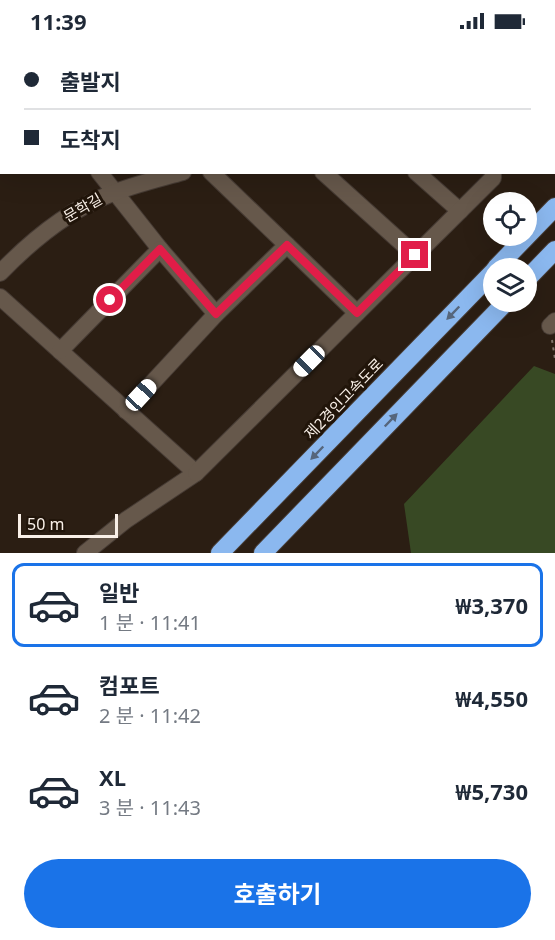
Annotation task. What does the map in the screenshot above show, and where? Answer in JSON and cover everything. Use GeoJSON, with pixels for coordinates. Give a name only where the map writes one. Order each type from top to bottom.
{"type":"FeatureCollection","features":[{"type":"Feature","properties":{"kind":"highway","name":"제2경인고속도로"},"geometry":{"type":"LineString","coordinates":[[506,258],[555,207]]}},
{"type":"Feature","properties":{"kind":"highway"},"geometry":{"type":"LineString","coordinates":[[537,269],[555,250]]}},
{"type":"Feature","properties":{"kind":"highway","name":"제2경인고속도로"},"geometry":{"type":"LineString","coordinates":[[220,553],[483,282]]}},
{"type":"Feature","properties":{"kind":"highway"},"geometry":{"type":"LineString","coordinates":[[263,553],[496,312]]}},
{"type":"Feature","properties":{"kind":"street"},"geometry":{"type":"LineString","coordinates":[[100,174],[160,249],[216,314]]}},
{"type":"Feature","properties":{"kind":"street","name":"문학길"},"geometry":{"type":"LineString","coordinates":[[0,273],[17,256],[76,210],[114,192],[176,174]]}},
{"type":"Feature","properties":{"kind":"street"},"geometry":{"type":"LineString","coordinates":[[213,174],[357,313]]}},
{"type":"Feature","properties":{"kind":"street"},"geometry":{"type":"LineString","coordinates":[[325,174],[415,255]]}},
{"type":"Feature","properties":{"kind":"street"},"geometry":{"type":"LineString","coordinates":[[418,174],[460,211]]}},
{"type":"Feature","properties":{"kind":"street"},"geometry":{"type":"LineString","coordinates":[[85,553],[126,520],[196,473],[493,178],[493,174]]}},
{"type":"Feature","properties":{"kind":"street"},"geometry":{"type":"LineString","coordinates":[[126,411],[216,314],[287,245]]}},
{"type":"Feature","properties":{"kind":"street"},"geometry":{"type":"LineString","coordinates":[[60,351],[160,249]]}},
{"type":"Feature","properties":{"kind":"street"},"geometry":{"type":"LineString","coordinates":[[0,297],[196,473]]}},
{"type":"Feature","properties":{"kind":"path"},"geometry":{"type":"LineString","coordinates":[[553,323],[555,359]]}},
{"type":"Feature","properties":{"kind":"green space"},"geometry":{"type":"Polygon","coordinates":[[[534,366],[555,374],[555,553],[411,553],[404,504],[534,366]]]}},
{"type":"Feature","properties":{"kind":"route"},"geometry":{"type":"LineString","coordinates":[[110,300],[160,249],[216,314],[287,245],[357,313],[415,255]]}}]}
